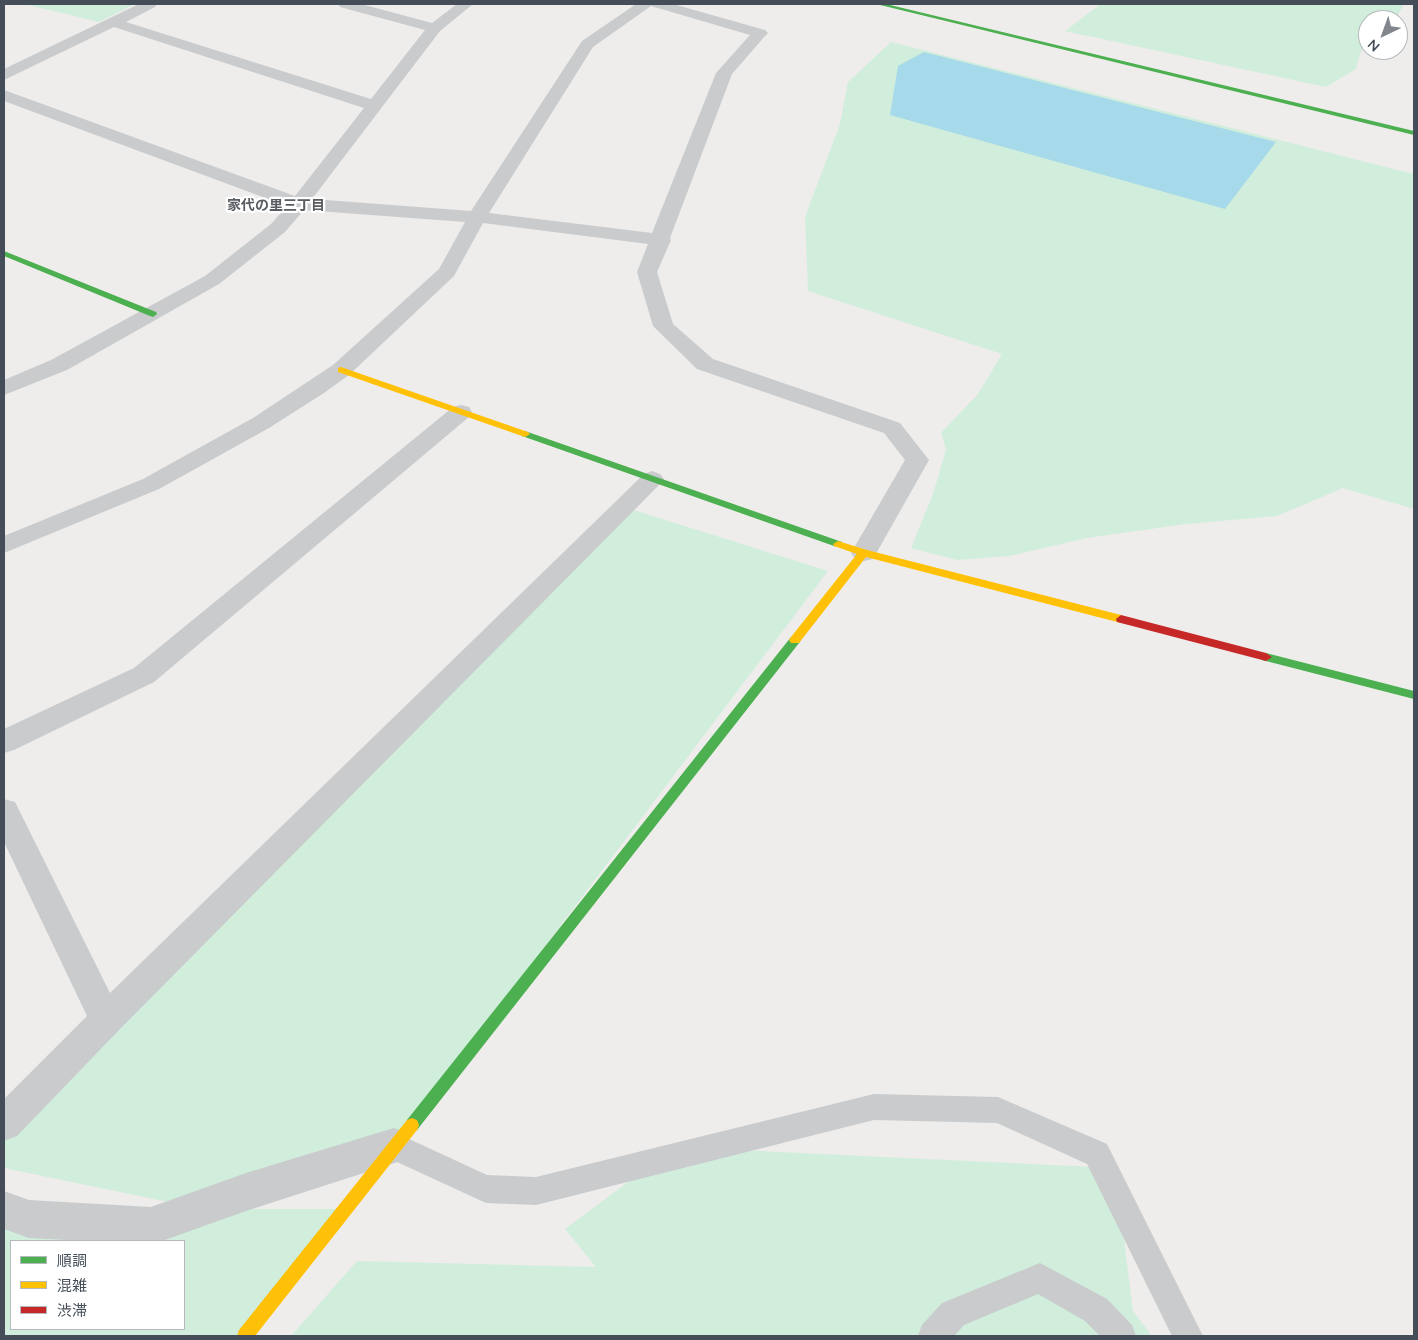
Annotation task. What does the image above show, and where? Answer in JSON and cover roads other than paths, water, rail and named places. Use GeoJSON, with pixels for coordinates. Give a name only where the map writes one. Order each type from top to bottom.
{"type":"FeatureCollection","features":[{"type":"Feature","properties":{"kind":"street"},"geometry":{"type":"LineString","coordinates":[[4,75],[150,4]]}},
{"type":"Feature","properties":{"kind":"street"},"geometry":{"type":"LineString","coordinates":[[345,4],[435,28]]}},
{"type":"Feature","properties":{"kind":"street"},"geometry":{"type":"LineString","coordinates":[[4,388],[59,365],[212,280],[278,228],[299,204],[435,28],[466,4]]}},
{"type":"Feature","properties":{"kind":"street"},"geometry":{"type":"LineString","coordinates":[[4,545],[151,484],[261,423],[341,370],[447,272],[478,217],[587,44],[646,4]]}},
{"type":"Feature","properties":{"kind":"street"},"geometry":{"type":"LineString","coordinates":[[245,1336],[864,553],[916,460],[892,428],[705,364],[663,326],[647,272],[661,240],[724,73],[760,33],[657,4]]}},
{"type":"Feature","properties":{"kind":"street"},"geometry":{"type":"LineString","coordinates":[[879,4],[1414,133]]}},
{"type":"Feature","properties":{"kind":"street"},"geometry":{"type":"LineString","coordinates":[[112,22],[375,106]]}},
{"type":"Feature","properties":{"kind":"street"},"geometry":{"type":"LineString","coordinates":[[4,95],[299,204],[478,217],[661,240]]}},
{"type":"Feature","properties":{"kind":"street"},"geometry":{"type":"LineString","coordinates":[[4,254],[152,314]]}},
{"type":"Feature","properties":{"kind":"street"},"geometry":{"type":"LineString","coordinates":[[341,370],[864,553],[1414,695]]}},
{"type":"Feature","properties":{"kind":"street"},"geometry":{"type":"LineString","coordinates":[[4,742],[144,675],[461,412]]}},
{"type":"Feature","properties":{"kind":"street"},"geometry":{"type":"LineString","coordinates":[[4,1124],[106,1020],[652,479]]}},
{"type":"Feature","properties":{"kind":"street"},"geometry":{"type":"LineString","coordinates":[[4,811],[106,1020]]}},
{"type":"Feature","properties":{"kind":"street"},"geometry":{"type":"LineString","coordinates":[[4,1210],[29,1219],[152,1226],[246,1192],[394,1146]]}},
{"type":"Feature","properties":{"kind":"lane"},"geometry":{"type":"LineString","coordinates":[[394,1146],[486,1189],[536,1191],[874,1107],[998,1110],[1097,1154],[1188,1336]]}},
{"type":"Feature","properties":{"kind":"lane"},"geometry":{"type":"LineString","coordinates":[[933,1336],[953,1314],[1040,1278],[1096,1310],[1121,1336]]}},
{"type":"Feature","properties":{"kind":"water"},"geometry":{"type":"Polygon","coordinates":[[[924,52],[1276,142],[1225,209],[890,115],[898,66],[924,52]]]}},
{"type":"Feature","properties":{"kind":"district","name":"家代の里三丁目"},"geometry":{"type":"Point","coordinates":[276,206]}}]}
